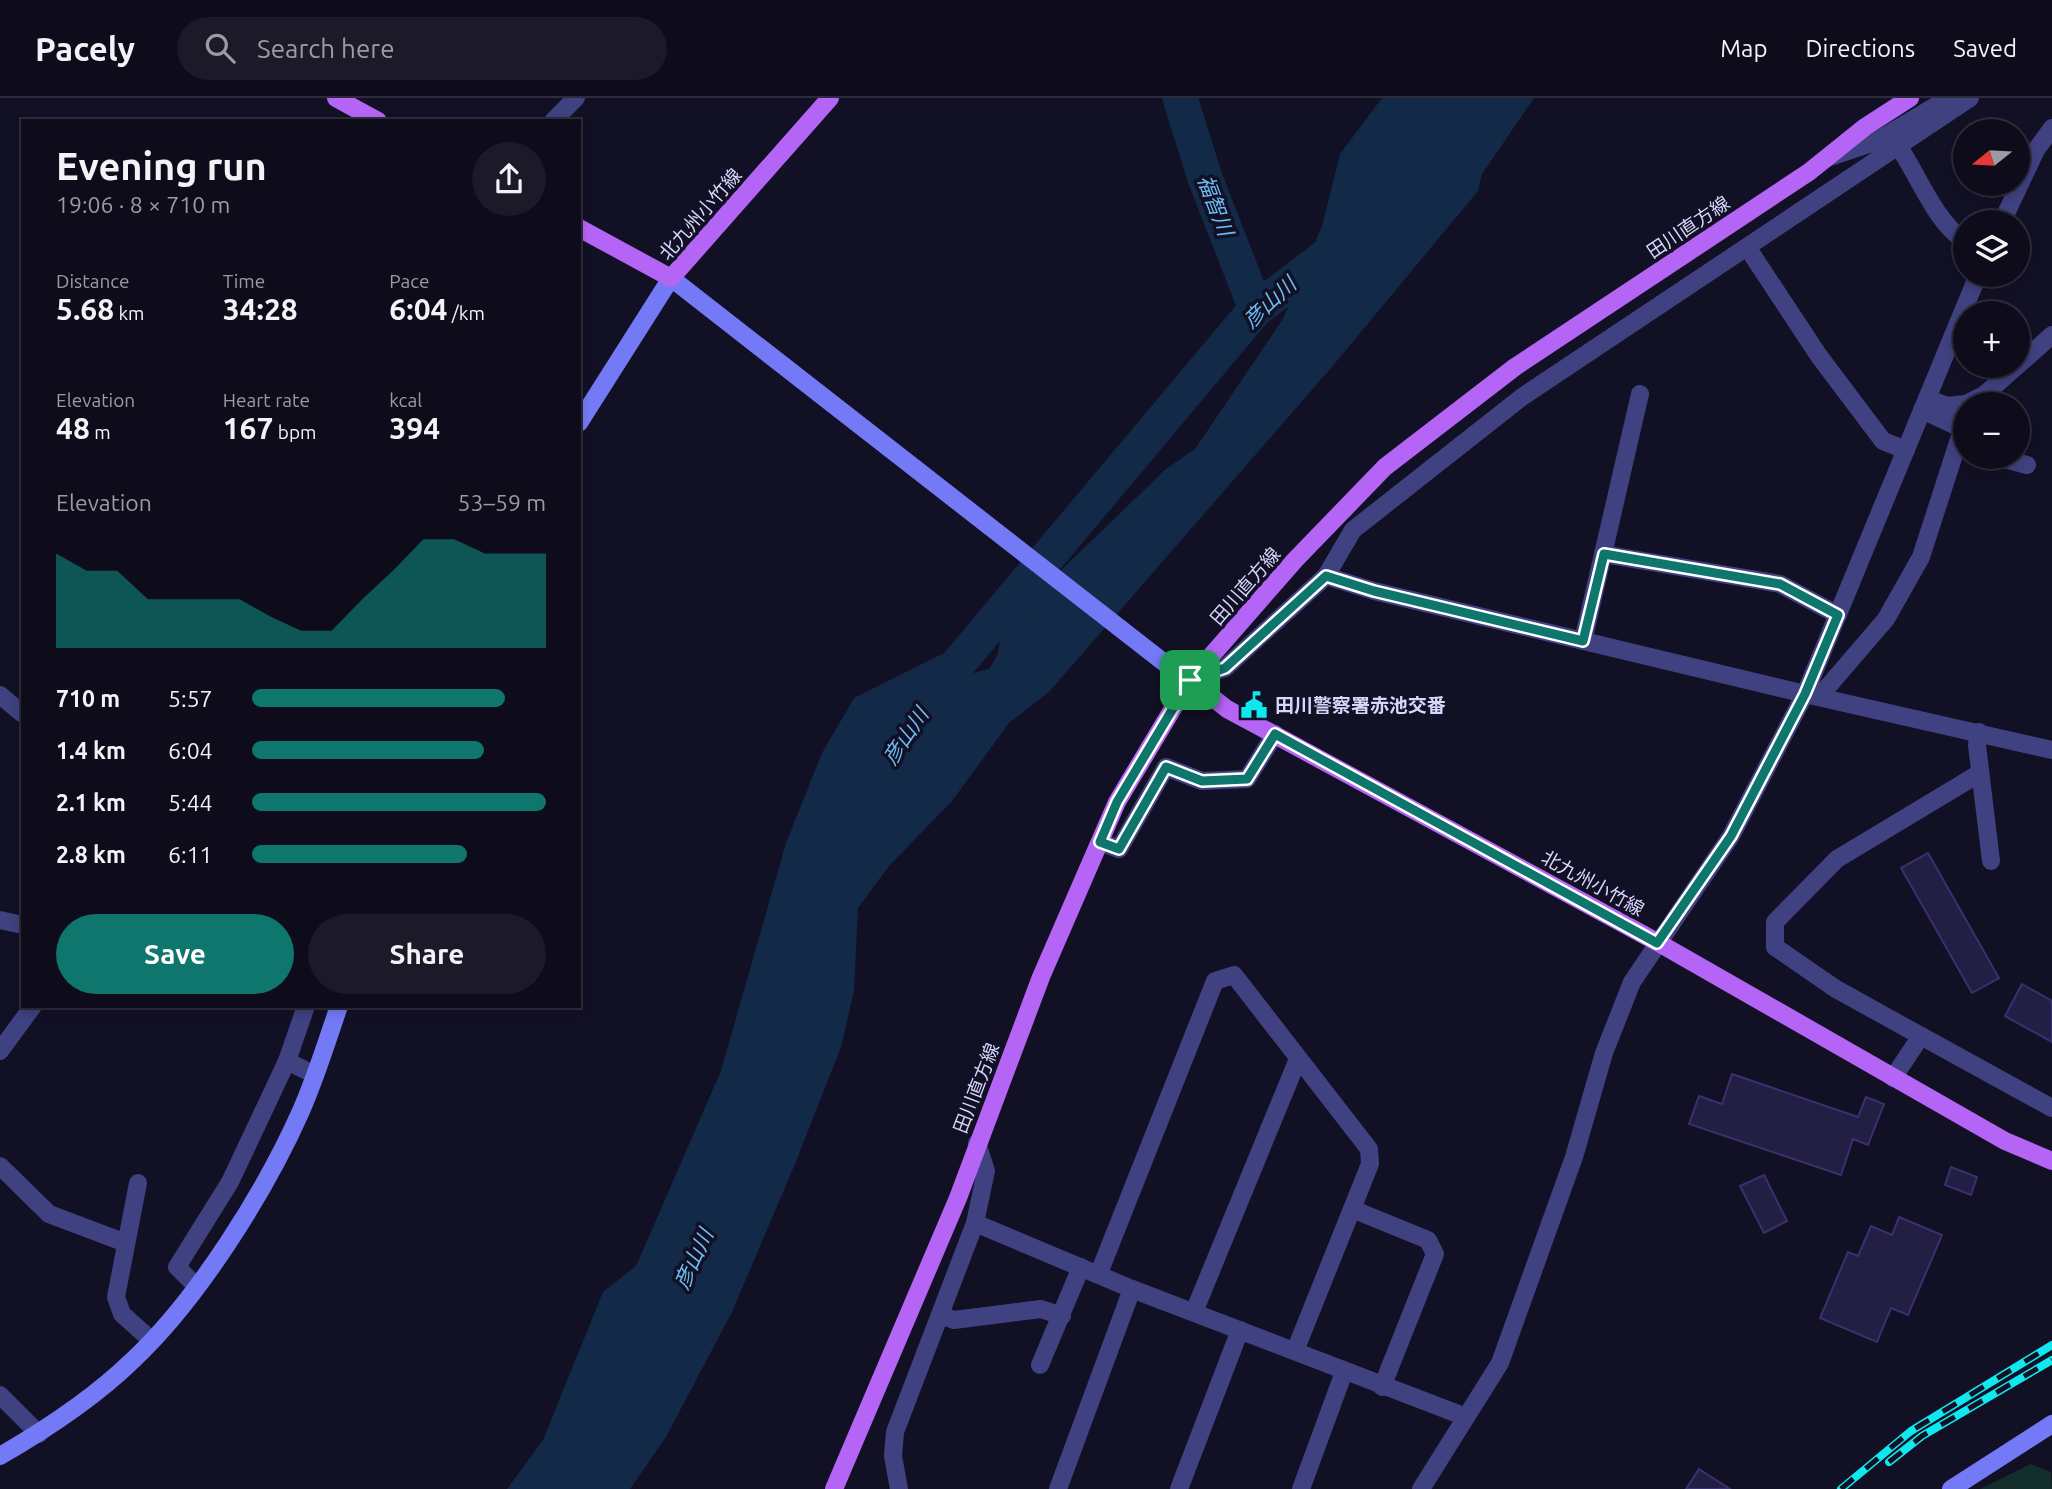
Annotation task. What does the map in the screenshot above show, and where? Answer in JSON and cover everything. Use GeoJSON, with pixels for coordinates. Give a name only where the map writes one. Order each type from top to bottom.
{"type":"FeatureCollection","features":[{"type":"Feature","properties":{"kind":"main road"},"geometry":{"type":"LineString","coordinates":[[336,98],[374,119]]}},
{"type":"Feature","properties":{"kind":"main road","name":"北九州小竹線"},"geometry":{"type":"LineString","coordinates":[[581,229],[671,278],[830,98]]}},
{"type":"Feature","properties":{"kind":"main road","name":"田川直方線"},"geometry":{"type":"LineString","coordinates":[[834,1489],[953,1211],[1041,977],[1117,802],[1190,680],[1295,560],[1385,467],[1515,367],[1826,159],[1865,127],[1910,98]]}},
{"type":"Feature","properties":{"kind":"main road","name":"北九州小竹線"},"geometry":{"type":"LineString","coordinates":[[1190,680],[1227,709],[1657,943],[2006,1142],[2052,1161]]}},
{"type":"Feature","properties":{"kind":"street"},"geometry":{"type":"LineString","coordinates":[[555,119],[576,98]]}},
{"type":"Feature","properties":{"kind":"street"},"geometry":{"type":"LineString","coordinates":[[1826,159],[1875,142],[1949,98]]}},
{"type":"Feature","properties":{"kind":"street"},"geometry":{"type":"LineString","coordinates":[[581,420],[671,278],[1171,668],[1190,680],[1225,668],[1326,576],[1353,530],[1522,397],[1970,98]]}},
{"type":"Feature","properties":{"kind":"street"},"geometry":{"type":"LineString","coordinates":[[2008,210],[2036,150],[2052,128]]}},
{"type":"Feature","properties":{"kind":"street"},"geometry":{"type":"LineString","coordinates":[[1899,147],[1921,181],[1941,221],[1953,231]]}},
{"type":"Feature","properties":{"kind":"street"},"geometry":{"type":"LineString","coordinates":[[1747,247],[1819,356],[1883,440],[1906,450]]}},
{"type":"Feature","properties":{"kind":"street"},"geometry":{"type":"LineString","coordinates":[[1421,1489],[1500,1363],[1574,1157],[1604,1053],[1632,982],[1731,836],[1812,696],[1838,615],[1973,287]]}},
{"type":"Feature","properties":{"kind":"street"},"geometry":{"type":"LineString","coordinates":[[2030,354],[2052,335]]}},
{"type":"Feature","properties":{"kind":"street"},"geometry":{"type":"LineString","coordinates":[[1987,392],[2003,378]]}},
{"type":"Feature","properties":{"kind":"street"},"geometry":{"type":"LineString","coordinates":[[1583,641],[1640,394]]}},
{"type":"Feature","properties":{"kind":"street"},"geometry":{"type":"LineString","coordinates":[[1925,404],[1953,405]]}},
{"type":"Feature","properties":{"kind":"street"},"geometry":{"type":"LineString","coordinates":[[1925,404],[1953,422]]}},
{"type":"Feature","properties":{"kind":"street"},"geometry":{"type":"LineString","coordinates":[[1812,696],[1886,619],[1921,558],[1953,462]]}},
{"type":"Feature","properties":{"kind":"street"},"geometry":{"type":"LineString","coordinates":[[1604,554],[1780,584],[1838,615]]}},
{"type":"Feature","properties":{"kind":"street"},"geometry":{"type":"LineString","coordinates":[[1326,576],[1374,591],[1812,696],[2052,750]]}},
{"type":"Feature","properties":{"kind":"street"},"geometry":{"type":"LineString","coordinates":[[0,695],[21,712]]}},
{"type":"Feature","properties":{"kind":"street"},"geometry":{"type":"LineString","coordinates":[[1979,732],[1977,745],[1991,861]]}},
{"type":"Feature","properties":{"kind":"street"},"geometry":{"type":"LineString","coordinates":[[1100,842],[1119,849],[1166,767],[1202,781],[1247,779],[1275,734]]}},
{"type":"Feature","properties":{"kind":"street"},"geometry":{"type":"LineString","coordinates":[[1980,773],[1837,859],[1775,922],[1774,947],[1836,989],[2052,1108]]}},
{"type":"Feature","properties":{"kind":"street"},"geometry":{"type":"LineString","coordinates":[[0,920],[21,925]]}},
{"type":"Feature","properties":{"kind":"street"},"geometry":{"type":"LineString","coordinates":[[1099,1273],[1215,981],[1234,975],[1369,1149],[1370,1164],[1295,1351]]}},
{"type":"Feature","properties":{"kind":"street"},"geometry":{"type":"LineString","coordinates":[[0,1051],[32,1008]]}},
{"type":"Feature","properties":{"kind":"street"},"geometry":{"type":"LineString","coordinates":[[195,1285],[177,1267],[230,1181],[287,1060],[305,1008]]}},
{"type":"Feature","properties":{"kind":"street"},"geometry":{"type":"LineString","coordinates":[[0,1456],[39,1434],[133,1360],[223,1250],[256,1197],[302,1110],[339,1008]]}},
{"type":"Feature","properties":{"kind":"street"},"geometry":{"type":"LineString","coordinates":[[1893,1078],[1920,1036]]}},
{"type":"Feature","properties":{"kind":"street"},"geometry":{"type":"LineString","coordinates":[[1195,1312],[1298,1059]]}},
{"type":"Feature","properties":{"kind":"street"},"geometry":{"type":"LineString","coordinates":[[287,1060],[314,1074]]}},
{"type":"Feature","properties":{"kind":"street"},"geometry":{"type":"LineString","coordinates":[[900,1489],[893,1456],[895,1432],[975,1223],[986,1171],[977,1143]]}},
{"type":"Feature","properties":{"kind":"street"},"geometry":{"type":"LineString","coordinates":[[0,1166],[49,1214],[126,1243]]}},
{"type":"Feature","properties":{"kind":"street"},"geometry":{"type":"LineString","coordinates":[[138,1183],[116,1297],[122,1314],[151,1340]]}},
{"type":"Feature","properties":{"kind":"street"},"geometry":{"type":"LineString","coordinates":[[1352,1209],[1429,1240],[1435,1254],[1382,1387]]}},
{"type":"Feature","properties":{"kind":"street"},"geometry":{"type":"LineString","coordinates":[[975,1223],[1132,1289],[1466,1417]]}},
{"type":"Feature","properties":{"kind":"street"},"geometry":{"type":"LineString","coordinates":[[1040,1365],[1081,1267]]}},
{"type":"Feature","properties":{"kind":"street"},"geometry":{"type":"LineString","coordinates":[[1058,1489],[1132,1289]]}},
{"type":"Feature","properties":{"kind":"street"},"geometry":{"type":"LineString","coordinates":[[940,1315],[954,1320],[1041,1309],[1062,1317]]}},
{"type":"Feature","properties":{"kind":"street"},"geometry":{"type":"LineString","coordinates":[[1179,1489],[1240,1330]]}},
{"type":"Feature","properties":{"kind":"street"},"geometry":{"type":"LineString","coordinates":[[1301,1489],[1345,1372]]}},
{"type":"Feature","properties":{"kind":"street"},"geometry":{"type":"LineString","coordinates":[[0,1395],[39,1434]]}},
{"type":"Feature","properties":{"kind":"street"},"geometry":{"type":"LineString","coordinates":[[1951,1489],[2052,1424]]}},
{"type":"Feature","properties":{"kind":"green space"},"geometry":{"type":"Polygon","coordinates":[[[2031,1464],[2051,1472],[2052,1489],[1980,1489],[2031,1464]]]}},
{"type":"Feature","properties":{"kind":"water"},"geometry":{"type":"Polygon","coordinates":[[[1382,98],[1534,98],[1482,174],[1478,191],[1331,368],[1049,692],[1009,723],[952,801],[889,866],[858,908],[854,991],[841,1047],[732,1312],[666,1437],[630,1489],[507,1489],[543,1440],[603,1292],[636,1266],[721,1071],[786,843],[822,753],[854,698],[942,654],[966,675],[989,669],[998,654],[1001,628],[1166,469],[1195,449],[1283,319],[1322,226],[1340,154],[1382,98]]]}},
{"type":"Feature","properties":{"kind":"building"},"geometry":{"type":"Polygon","coordinates":[[[1928,853],[1999,978],[1972,993],[1901,868],[1928,853]]]}},
{"type":"Feature","properties":{"kind":"building"},"geometry":{"type":"Polygon","coordinates":[[[2022,984],[2052,1001],[2052,1042],[2005,1016],[2022,984]]]}},
{"type":"Feature","properties":{"kind":"building"},"geometry":{"type":"Polygon","coordinates":[[[1732,1074],[1858,1117],[1866,1097],[1884,1104],[1868,1145],[1853,1139],[1841,1175],[1689,1124],[1699,1096],[1722,1104],[1732,1074]]]}},
{"type":"Feature","properties":{"kind":"building"},"geometry":{"type":"Polygon","coordinates":[[[1951,1167],[1977,1177],[1971,1195],[1945,1185],[1951,1167]]]}},
{"type":"Feature","properties":{"kind":"building"},"geometry":{"type":"Polygon","coordinates":[[[1764,1175],[1787,1221],[1764,1233],[1740,1186],[1764,1175]]]}},
{"type":"Feature","properties":{"kind":"building"},"geometry":{"type":"Polygon","coordinates":[[[1899,1217],[1942,1235],[1908,1315],[1891,1308],[1877,1342],[1820,1318],[1848,1252],[1858,1256],[1871,1226],[1892,1235],[1899,1217]]]}},
{"type":"Feature","properties":{"kind":"building"},"geometry":{"type":"Polygon","coordinates":[[[1699,1469],[1730,1489],[1686,1489],[1699,1469]]]}},
{"type":"Feature","properties":{"kind":"waterway","name":"福智川"},"geometry":{"type":"LineString","coordinates":[[1180,98],[1205,178],[1256,309]]}},
{"type":"Feature","properties":{"kind":"waterway","name":"彦山川"},"geometry":{"type":"LineString","coordinates":[[925,703],[1255,310],[1342,244]]}},
{"type":"Feature","properties":{"kind":"railway"},"geometry":{"type":"LineString","coordinates":[[1841,1489],[1911,1431],[2052,1345]]}},
{"type":"Feature","properties":{"kind":"railway"},"geometry":{"type":"LineString","coordinates":[[1889,1462],[1922,1436],[2052,1360]]}},
{"type":"Feature","properties":{"kind":"place","name":"田川警察署赤池交番"},"geometry":{"type":"Point","coordinates":[1254,705]}},
{"type":"Feature","properties":{"kind":"route"},"geometry":{"type":"LineString","coordinates":[[1604,554],[1780,584],[1838,615],[1805,694],[1731,836],[1657,943],[1275,734],[1247,779],[1202,781],[1166,767],[1119,849],[1100,842],[1117,802],[1190,680],[1225,668],[1326,576],[1374,591],[1583,641],[1604,554]]}}]}
